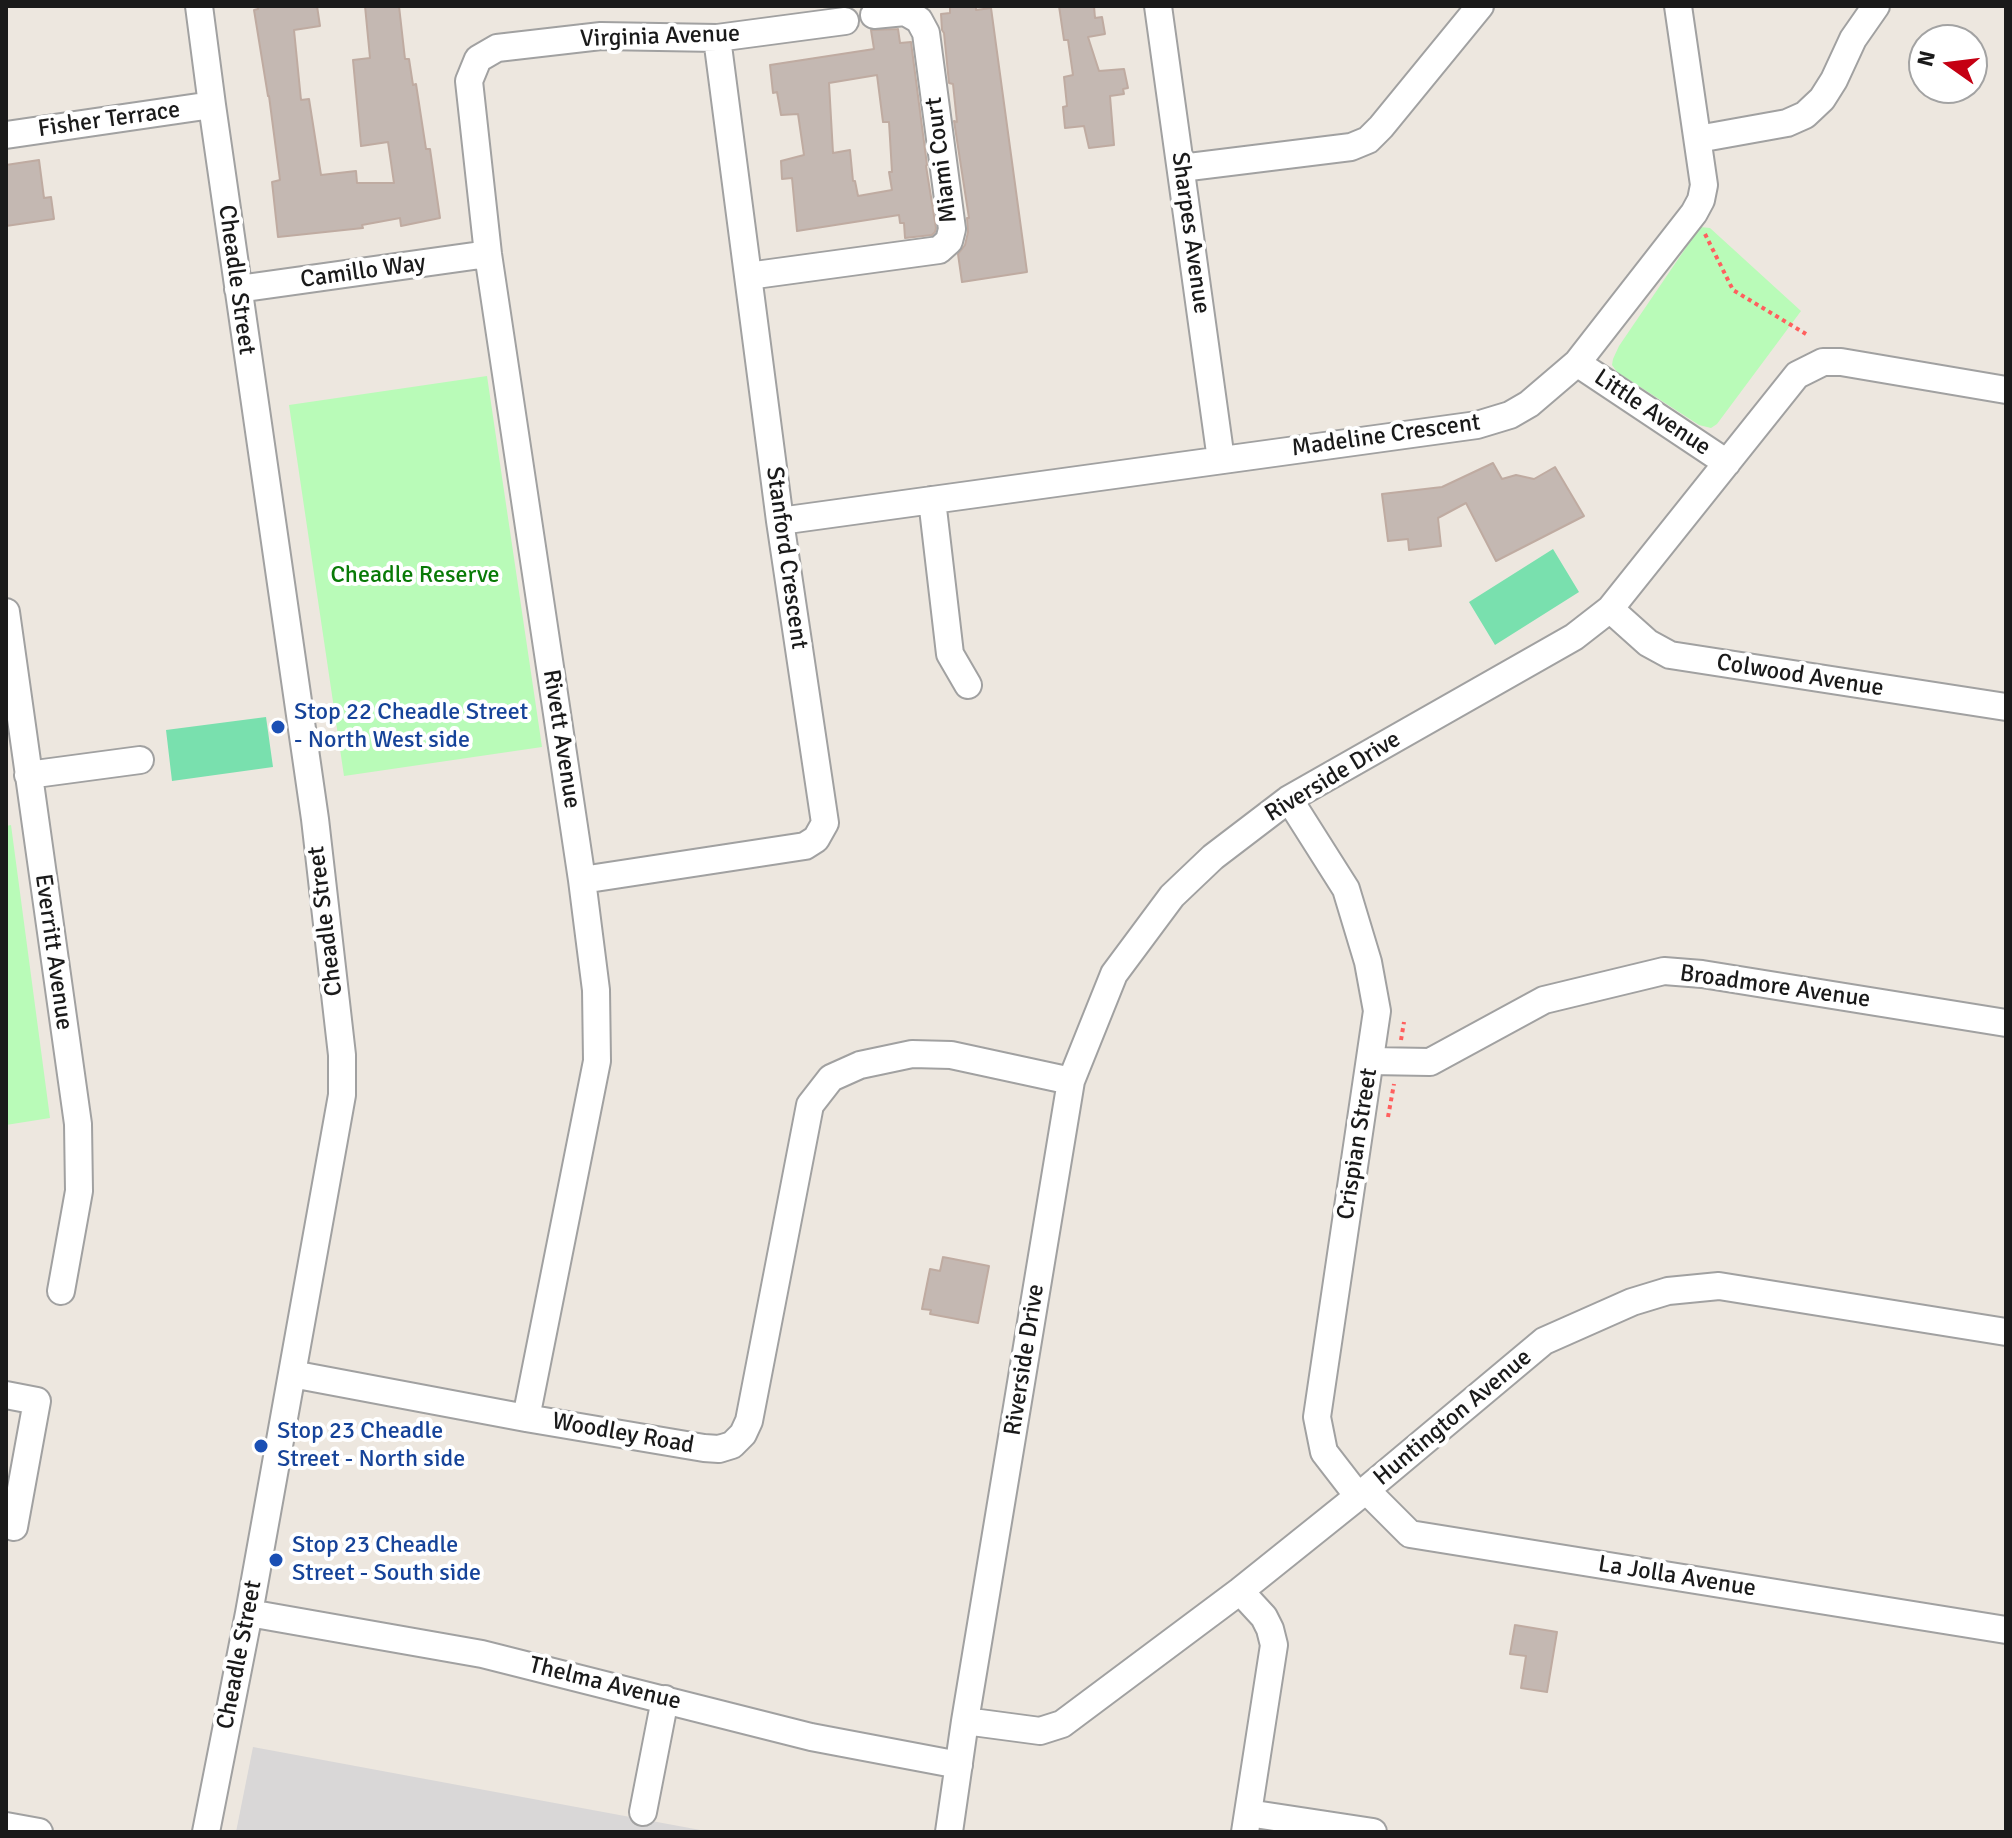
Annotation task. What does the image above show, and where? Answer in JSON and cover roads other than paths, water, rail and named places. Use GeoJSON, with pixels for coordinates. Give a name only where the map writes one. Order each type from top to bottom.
{"type":"FeatureCollection","features":[{"type":"Feature","properties":{"kind":"street","name":"Cheadle Street"},"geometry":{"type":"LineString","coordinates":[[199,6],[315,819],[342,1055],[342,1095],[249,1613],[206,1832]]}},
{"type":"Feature","properties":{"kind":"street","name":"Sharpes Avenue"},"geometry":{"type":"LineString","coordinates":[[1158,6],[1221,460]]}},
{"type":"Feature","properties":{"kind":"street"},"geometry":{"type":"LineString","coordinates":[[1181,168],[1351,147],[1368,140],[1480,6]]}},
{"type":"Feature","properties":{"kind":"street","name":"Madeline Crescent"},"geometry":{"type":"LineString","coordinates":[[780,521],[1477,425],[1510,415],[1529,404],[1577,363],[1701,200],[1704,185],[1678,6]]}},
{"type":"Feature","properties":{"kind":"street"},"geometry":{"type":"LineString","coordinates":[[1698,139],[1787,123],[1805,115],[1822,99],[1853,39],[1876,6]]}},
{"type":"Feature","properties":{"kind":"street","name":"Miami Court"},"geometry":{"type":"LineString","coordinates":[[748,276],[939,250],[949,241],[952,229],[926,33],[919,20],[905,12],[874,15]]}},
{"type":"Feature","properties":{"kind":"street","name":"Virginia Avenue"},"geometry":{"type":"LineString","coordinates":[[478,59],[497,48],[601,36],[717,38],[845,21]]}},
{"type":"Feature","properties":{"kind":"street","name":"Stanford Crescent"},"geometry":{"type":"LineString","coordinates":[[582,880],[805,846],[816,839],[825,823],[780,521],[717,38]]}},
{"type":"Feature","properties":{"kind":"street","name":"Rivett Avenue"},"geometry":{"type":"LineString","coordinates":[[478,59],[469,81],[488,254],[596,990],[597,1061],[526,1418]]}},
{"type":"Feature","properties":{"kind":"street","name":"Fisher Terrace"},"geometry":{"type":"LineString","coordinates":[[6,135],[212,105]]}},
{"type":"Feature","properties":{"kind":"street","name":"Camillo Way"},"geometry":{"type":"LineString","coordinates":[[238,289],[488,254]]}},
{"type":"Feature","properties":{"kind":"street","name":"Riverside Drive"},"geometry":{"type":"LineString","coordinates":[[949,1832],[1071,1081],[1114,974],[1172,896],[1213,857],[1289,799],[1574,637],[1610,609],[1797,375],[1823,362],[1841,362],[2006,390]]}},
{"type":"Feature","properties":{"kind":"street","name":"Little Avenue"},"geometry":{"type":"LineString","coordinates":[[1577,363],[1727,463]]}},
{"type":"Feature","properties":{"kind":"street"},"geometry":{"type":"LineString","coordinates":[[932,500],[950,654],[968,685]]}},
{"type":"Feature","properties":{"kind":"street","name":"Colwood Avenue"},"geometry":{"type":"LineString","coordinates":[[1610,609],[1648,643],[1670,655],[2006,707]]}},
{"type":"Feature","properties":{"kind":"street","name":"Everritt Avenue"},"geometry":{"type":"LineString","coordinates":[[6,612],[78,1124],[79,1191],[61,1291]]}},
{"type":"Feature","properties":{"kind":"street"},"geometry":{"type":"LineString","coordinates":[[28,775],[140,760]]}},
{"type":"Feature","properties":{"kind":"street","name":"Crispian Street"},"geometry":{"type":"LineString","coordinates":[[1289,799],[1346,889],[1368,962],[1377,1011],[1317,1417],[1324,1452],[1362,1493]]}},
{"type":"Feature","properties":{"kind":"street","name":"Broadmore Avenue"},"geometry":{"type":"LineString","coordinates":[[1370,1061],[1430,1062],[1544,1000],[1664,971],[1702,974],[2006,1023]]}},
{"type":"Feature","properties":{"kind":"street","name":"Woodley Road"},"geometry":{"type":"LineString","coordinates":[[292,1374],[704,1448],[719,1449],[732,1445],[743,1434],[749,1421],[810,1105],[831,1078],[860,1065],[912,1054],[951,1055],[1071,1081]]}},
{"type":"Feature","properties":{"kind":"street","name":"Huntington Avenue"},"geometry":{"type":"LineString","coordinates":[[965,1721],[1040,1731],[1062,1724],[1240,1591],[1544,1341],[1632,1302],[1668,1291],[1719,1286],[2006,1332]]}},
{"type":"Feature","properties":{"kind":"street"},"geometry":{"type":"LineString","coordinates":[[6,1395],[37,1401],[14,1527]]}},
{"type":"Feature","properties":{"kind":"street","name":"La Jolla Avenue"},"geometry":{"type":"LineString","coordinates":[[1362,1493],[1410,1534],[2006,1630]]}},
{"type":"Feature","properties":{"kind":"street"},"geometry":{"type":"LineString","coordinates":[[1240,1591],[1264,1617],[1274,1645],[1247,1822],[1373,1832]]}},
{"type":"Feature","properties":{"kind":"street","name":"Thelma Avenue"},"geometry":{"type":"LineString","coordinates":[[249,1613],[482,1654],[811,1737],[959,1765]]}},
{"type":"Feature","properties":{"kind":"street"},"geometry":{"type":"LineString","coordinates":[[643,1812],[665,1699]]}},
{"type":"Feature","properties":{"kind":"street"},"geometry":{"type":"LineString","coordinates":[[6,1826],[39,1832]]}},
{"type":"Feature","properties":{"kind":"place","name":"Stop 22 Cheadle Street - North West side"},"geometry":{"type":"Point","coordinates":[278,727]}},
{"type":"Feature","properties":{"kind":"place","name":"Stop 23 Cheadle Street - North side"},"geometry":{"type":"Point","coordinates":[261,1446]}},
{"type":"Feature","properties":{"kind":"place","name":"Stop 23 Cheadle Street - South side"},"geometry":{"type":"Point","coordinates":[276,1560]}},
{"type":"Feature","properties":{"kind":"park label","name":"Cheadle Reserve"},"geometry":{"type":"Point","coordinates":[415,576]}}]}
